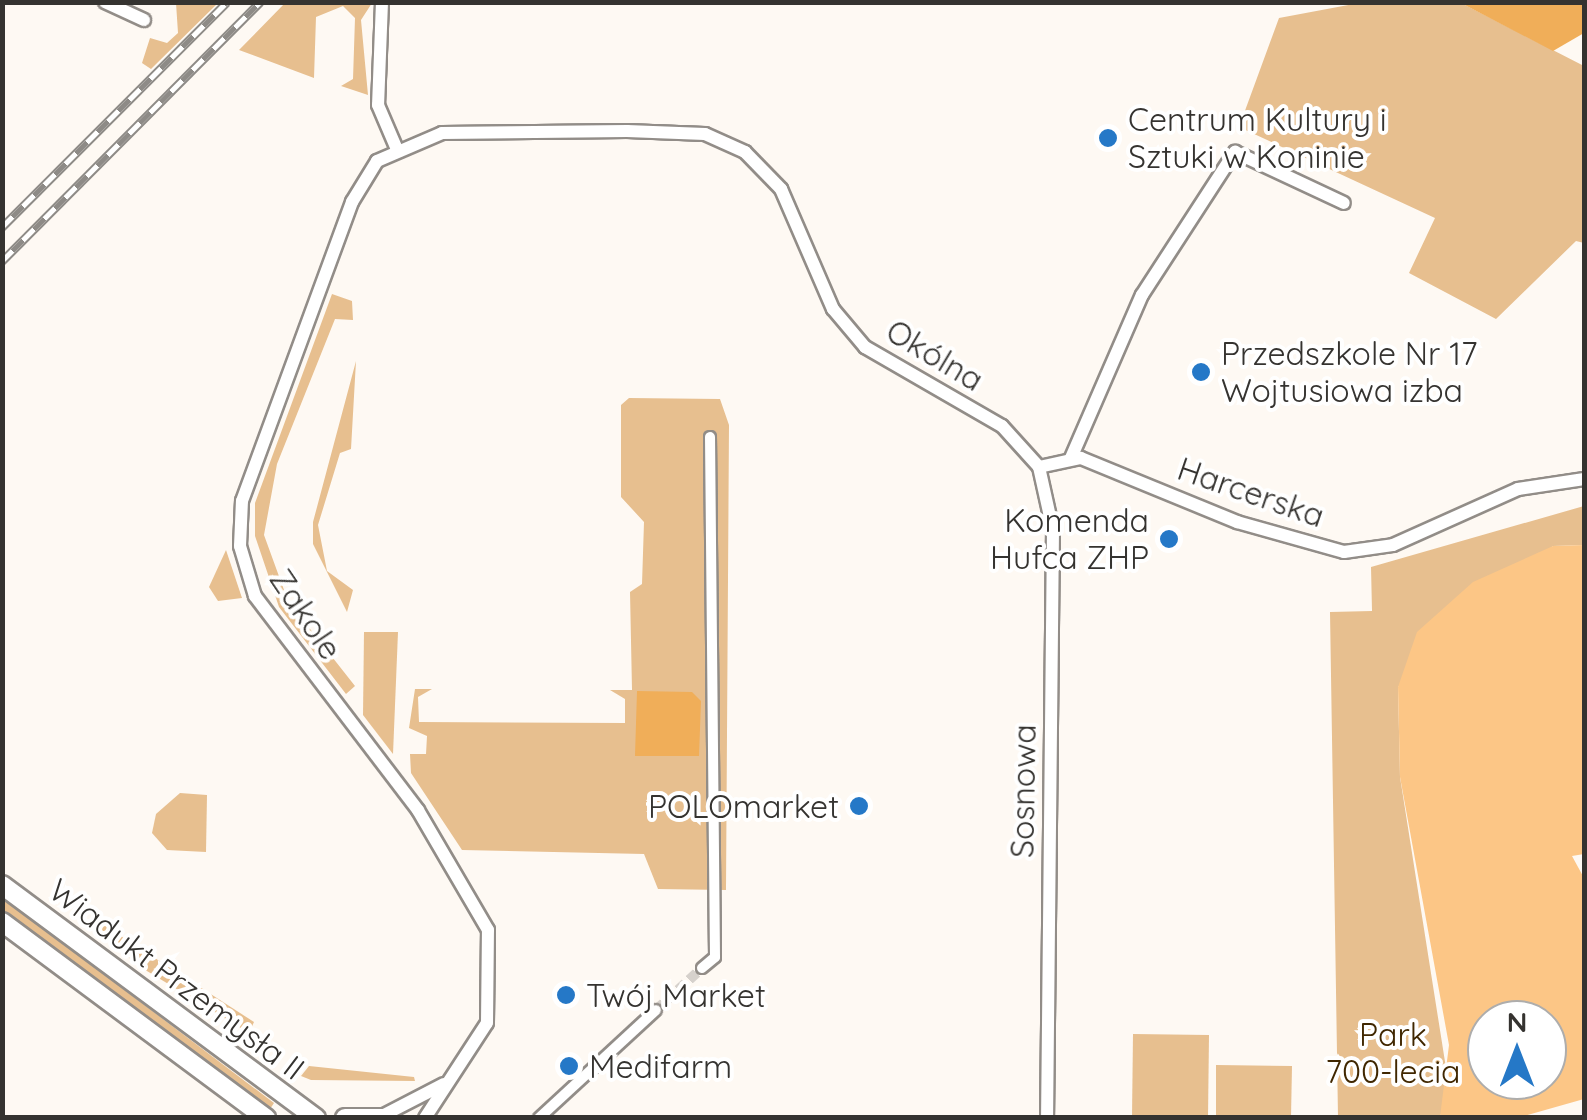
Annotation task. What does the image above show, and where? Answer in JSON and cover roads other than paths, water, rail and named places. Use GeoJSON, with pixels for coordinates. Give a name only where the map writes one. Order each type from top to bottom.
{"type":"FeatureCollection","features":[{"type":"Feature","properties":{"kind":"main road","name":"Wiadukt Przemysła II"},"geometry":{"type":"LineString","coordinates":[[2,885],[316,1118]]}},
{"type":"Feature","properties":{"kind":"main road","name":"Wiadukt Przemysła II"},"geometry":{"type":"LineString","coordinates":[[2,922],[266,1118]]}},
{"type":"Feature","properties":{"kind":"main road"},"geometry":{"type":"LineString","coordinates":[[345,1118],[383,1117]]}},
{"type":"Feature","properties":{"kind":"street"},"geometry":{"type":"LineString","coordinates":[[105,2],[144,20]]}},
{"type":"Feature","properties":{"kind":"street"},"geometry":{"type":"LineString","coordinates":[[382,2],[378,105],[396,148]]}},
{"type":"Feature","properties":{"kind":"street","name":"Okólna"},"geometry":{"type":"LineString","coordinates":[[396,148],[465,132],[679,131],[730,142],[781,189],[833,309],[865,347],[1002,426],[1039,467]]}},
{"type":"Feature","properties":{"kind":"street","name":"Zakole"},"geometry":{"type":"LineString","coordinates":[[396,148],[352,202],[250,470],[239,529],[260,604],[418,810],[485,921],[492,1006],[425,1118]]}},
{"type":"Feature","properties":{"kind":"street"},"geometry":{"type":"LineString","coordinates":[[1039,467],[1071,458],[1142,295],[1235,152],[1344,203]]}},
{"type":"Feature","properties":{"kind":"street"},"geometry":{"type":"LineString","coordinates":[[702,968],[715,957],[710,437]]}},
{"type":"Feature","properties":{"kind":"street","name":"Harcerska"},"geometry":{"type":"LineString","coordinates":[[1071,458],[1283,538],[1344,552],[1393,545],[1518,489],[1584,478]]}},
{"type":"Feature","properties":{"kind":"street","name":"Sosnowa"},"geometry":{"type":"LineString","coordinates":[[1039,467],[1053,530],[1047,1118]]}},
{"type":"Feature","properties":{"kind":"street"},"geometry":{"type":"LineString","coordinates":[[540,1118],[656,1010]]}},
{"type":"Feature","properties":{"kind":"street"},"geometry":{"type":"LineString","coordinates":[[383,1117],[446,1083]]}},
{"type":"Feature","properties":{"kind":"tunnel"},"geometry":{"type":"LineString","coordinates":[[656,1010],[702,968]]}},
{"type":"Feature","properties":{"kind":"railway"},"geometry":{"type":"LineString","coordinates":[[2,227],[227,2]]}},
{"type":"Feature","properties":{"kind":"railway"},"geometry":{"type":"LineString","coordinates":[[2,261],[260,2]]}},
{"type":"Feature","properties":{"kind":"place","name":"Centrum Kultury i Sztuki w Koninie"},"geometry":{"type":"Point","coordinates":[1108,138]}},
{"type":"Feature","properties":{"kind":"place","name":"Przedszkole Nr 17 Wojtusiowa izba"},"geometry":{"type":"Point","coordinates":[1201,372]}},
{"type":"Feature","properties":{"kind":"place","name":"Komenda Hufca ZHP"},"geometry":{"type":"Point","coordinates":[1169,539]}},
{"type":"Feature","properties":{"kind":"place","name":"POLOmarket"},"geometry":{"type":"Point","coordinates":[859,806]}},
{"type":"Feature","properties":{"kind":"place","name":"Twój Market"},"geometry":{"type":"Point","coordinates":[566,995]}},
{"type":"Feature","properties":{"kind":"place","name":"Medifarm"},"geometry":{"type":"Point","coordinates":[569,1066]}},
{"type":"Feature","properties":{"kind":"park label","name":"Park 700-lecia"},"geometry":{"type":"Point","coordinates":[1393,1054]}}]}
